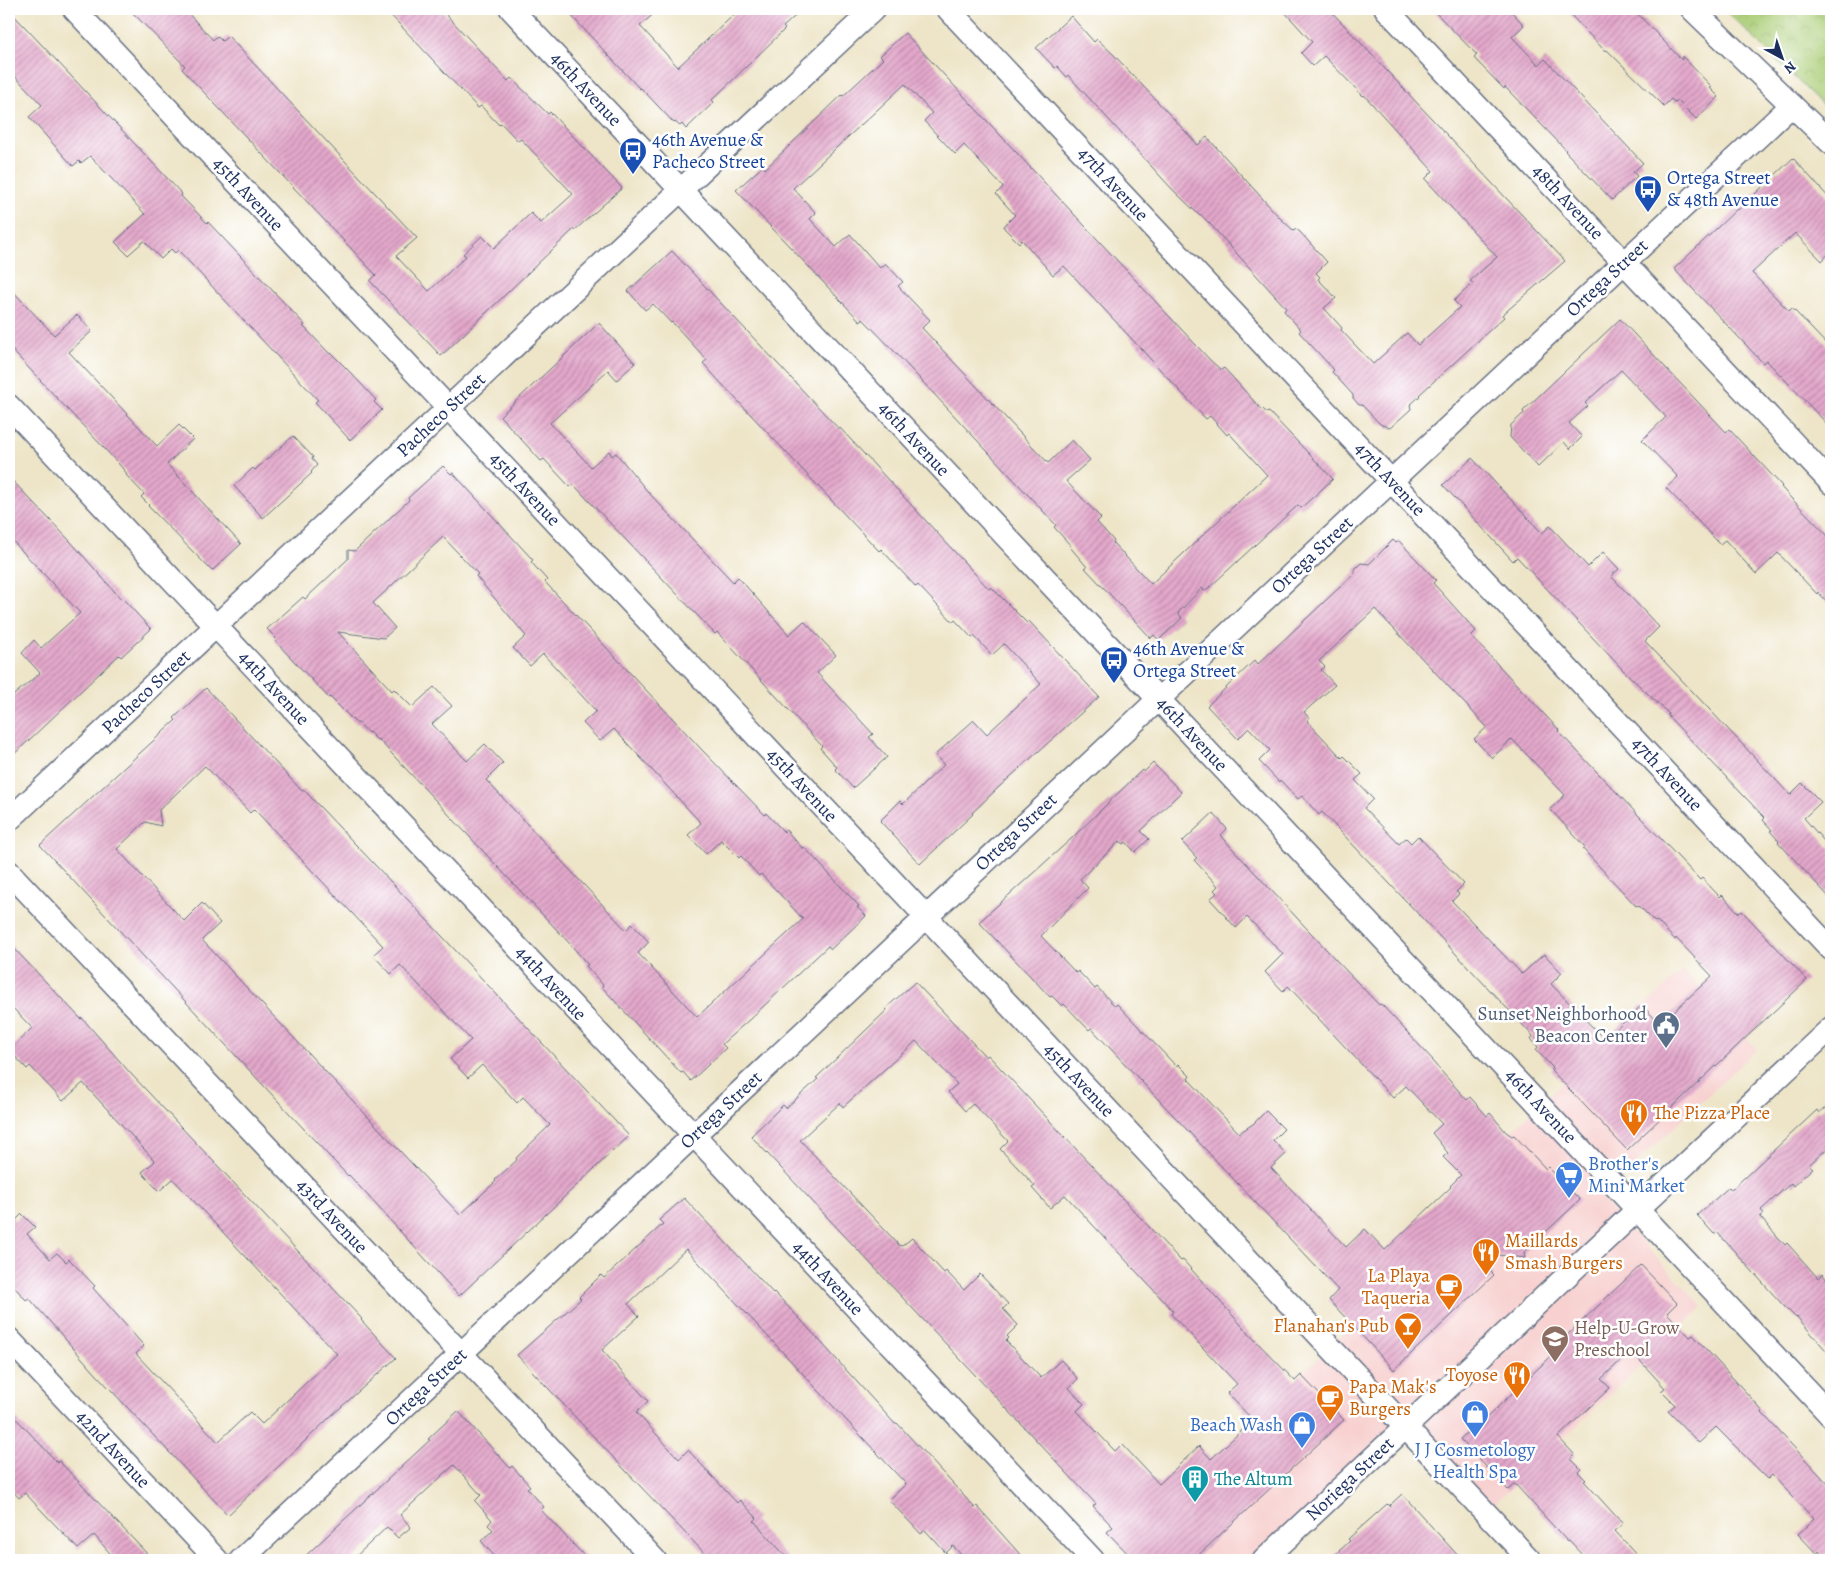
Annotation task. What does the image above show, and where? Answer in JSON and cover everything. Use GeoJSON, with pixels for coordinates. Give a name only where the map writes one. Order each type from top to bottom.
{"type":"FeatureCollection","features":[{"type":"Feature","properties":{"kind":"street","name":"45th Avenue"},"geometry":{"type":"LineString","coordinates":[[74,9],[1530,1560]]}},
{"type":"Feature","properties":{"kind":"street","name":"46th Avenue"},"geometry":{"type":"LineString","coordinates":[[511,9],[1831,1416]]}},
{"type":"Feature","properties":{"kind":"street","name":"Pacheco Street"},"geometry":{"type":"LineString","coordinates":[[9,820],[874,9]]}},
{"type":"Feature","properties":{"kind":"street","name":"47th Avenue"},"geometry":{"type":"LineString","coordinates":[[948,9],[1831,949]]}},
{"type":"Feature","properties":{"kind":"street","name":"48th Avenue"},"geometry":{"type":"LineString","coordinates":[[1386,9],[1831,483]]}},
{"type":"Feature","properties":{"kind":"street"},"geometry":{"type":"LineString","coordinates":[[1692,9],[1831,143]]}},
{"type":"Feature","properties":{"kind":"street","name":"Ortega Street"},"geometry":{"type":"LineString","coordinates":[[241,1560],[1792,105]]}},
{"type":"Feature","properties":{"kind":"street","name":"44th Avenue"},"geometry":{"type":"LineString","coordinates":[[9,406],[1093,1560]]}},
{"type":"Feature","properties":{"kind":"street","name":"43rd Avenue"},"geometry":{"type":"LineString","coordinates":[[9,872],[654,1560]]}},
{"type":"Feature","properties":{"kind":"street","name":"Noriega Street"},"geometry":{"type":"LineString","coordinates":[[1264,1560],[1831,1028]]}},
{"type":"Feature","properties":{"kind":"street","name":"42nd Avenue"},"geometry":{"type":"LineString","coordinates":[[9,1338],[217,1560]]}},
{"type":"Feature","properties":{"kind":"shaded area"},"geometry":{"type":"Polygon","coordinates":[[[1683,970],[1757,1049],[1600,1197],[1703,1307],[1485,1512],[1405,1427],[1264,1560],[1134,1560],[1107,1532],[1199,1446],[1211,1459],[1301,1375],[1413,1265],[1392,1243],[1683,970]]]}},
{"type":"Feature","properties":{"kind":"green space"},"geometry":{"type":"Polygon","coordinates":[[[1724,9],[1831,9],[1831,113],[1724,9]]]}},
{"type":"Feature","properties":{"kind":"building"},"geometry":{"type":"Polygon","coordinates":[[[129,9],[184,9],[213,40],[217,36],[222,41],[228,36],[417,238],[396,256],[429,291],[466,256],[463,254],[482,236],[494,248],[531,213],[541,223],[573,194],[521,139],[518,141],[481,106],[478,108],[385,9],[441,9],[508,81],[511,78],[548,114],[550,112],[622,188],[574,229],[441,356],[370,281],[376,275],[182,69],[185,66],[129,9]]]}},
{"type":"Feature","properties":{"kind":"building"},"geometry":{"type":"Polygon","coordinates":[[[565,9],[659,9],[640,26],[678,67],[740,9],[803,9],[783,27],[785,29],[712,100],[714,102],[686,129],[682,124],[680,126],[674,123],[565,9]]]}},
{"type":"Feature","properties":{"kind":"building"},"geometry":{"type":"Polygon","coordinates":[[[1282,9],[1329,9],[1565,261],[1502,315],[1504,317],[1419,395],[1410,405],[1411,409],[1390,428],[1380,424],[1362,405],[1359,405],[1353,398],[1353,395],[1332,372],[1334,370],[1299,332],[1301,330],[1284,311],[1286,308],[1210,224],[1172,189],[1068,75],[1067,77],[1057,66],[1055,68],[1036,48],[1071,16],[1094,42],[1097,39],[1114,55],[1198,145],[1207,137],[1280,218],[1294,231],[1296,229],[1300,232],[1327,262],[1316,273],[1320,277],[1318,279],[1336,298],[1324,308],[1342,328],[1341,330],[1373,364],[1407,333],[1418,345],[1460,307],[1454,301],[1473,283],[1470,281],[1497,257],[1425,179],[1433,171],[1364,95],[1324,56],[1313,66],[1301,53],[1312,42],[1282,9]]]}},
{"type":"Feature","properties":{"kind":"building"},"geometry":{"type":"Polygon","coordinates":[[[1432,9],[1509,9],[1524,25],[1512,37],[1539,65],[1545,59],[1643,163],[1633,172],[1637,176],[1612,200],[1505,87],[1504,89],[1474,58],[1477,55],[1432,9]]]}},
{"type":"Feature","properties":{"kind":"building"},"geometry":{"type":"Polygon","coordinates":[[[1565,9],[1633,9],[1682,60],[1682,56],[1712,87],[1710,88],[1719,97],[1696,119],[1678,101],[1675,103],[1671,99],[1664,106],[1607,50],[1605,51],[1565,9]]]}},
{"type":"Feature","properties":{"kind":"building"},"geometry":{"type":"Polygon","coordinates":[[[9,10],[182,194],[181,196],[305,325],[303,326],[376,400],[374,402],[382,410],[350,440],[315,402],[318,400],[178,250],[175,253],[171,249],[161,259],[144,241],[128,255],[115,242],[145,214],[90,156],[73,166],[29,117],[42,105],[9,70],[9,10]]]}},
{"type":"Feature","properties":{"kind":"building"},"geometry":{"type":"Polygon","coordinates":[[[905,33],[1210,360],[1221,370],[1224,368],[1261,409],[1267,413],[1269,412],[1333,479],[1301,508],[1298,505],[1211,586],[1204,591],[1202,588],[1178,613],[1182,618],[1159,640],[1154,635],[1151,638],[1085,568],[1087,567],[1054,527],[1056,525],[894,351],[863,319],[860,321],[736,190],[763,166],[765,169],[842,95],[883,59],[880,56],[905,33]],[[905,84],[793,188],[816,213],[810,219],[836,247],[850,234],[880,268],[885,263],[903,282],[898,286],[930,320],[922,328],[1048,463],[1072,440],[1090,460],[1066,481],[1101,518],[1097,522],[1114,541],[1113,543],[1151,584],[1267,475],[1229,433],[1227,435],[1210,416],[1206,419],[1064,266],[1053,275],[1022,240],[1019,243],[1004,228],[1015,215],[996,194],[1003,187],[964,145],[955,154],[924,121],[932,113],[905,84]]]}},
{"type":"Feature","properties":{"kind":"building"},"geometry":{"type":"Polygon","coordinates":[[[1793,158],[1831,200],[1831,251],[1822,261],[1795,233],[1752,273],[1789,311],[1792,308],[1831,349],[1831,428],[1766,360],[1763,363],[1674,269],[1793,158]]]}},
{"type":"Feature","properties":{"kind":"building"},"geometry":{"type":"Polygon","coordinates":[[[672,251],[989,589],[991,587],[1027,623],[1029,621],[1099,697],[999,787],[920,864],[880,821],[900,801],[903,804],[944,765],[935,755],[974,720],[987,734],[1041,684],[1004,644],[992,655],[974,636],[972,638],[955,620],[953,622],[918,585],[916,587],[881,549],[879,551],[720,382],[703,363],[707,360],[672,322],[653,304],[645,310],[628,291],[672,251]]]}},
{"type":"Feature","properties":{"kind":"building"},"geometry":{"type":"Polygon","coordinates":[[[9,287],[54,335],[77,315],[92,331],[69,352],[157,446],[179,425],[193,439],[167,464],[241,544],[212,571],[148,506],[141,497],[144,494],[126,475],[118,463],[9,347],[9,287]]]}},
{"type":"Feature","properties":{"kind":"building"},"geometry":{"type":"Polygon","coordinates":[[[1620,319],[1726,432],[1729,429],[1789,496],[1831,539],[1831,606],[1778,553],[1756,574],[1725,540],[1720,544],[1666,488],[1678,477],[1642,440],[1666,417],[1621,370],[1585,403],[1588,406],[1569,423],[1582,437],[1570,449],[1564,442],[1538,467],[1510,437],[1511,425],[1524,413],[1523,411],[1620,319]]]}},
{"type":"Feature","properties":{"kind":"building"},"geometry":{"type":"Polygon","coordinates":[[[599,323],[635,363],[617,380],[608,370],[550,423],[591,467],[609,451],[612,456],[616,453],[648,492],[733,582],[738,577],[789,635],[804,621],[836,655],[817,673],[873,734],[869,737],[887,757],[853,788],[835,769],[837,767],[820,748],[822,746],[717,632],[715,634],[573,484],[570,487],[544,459],[541,461],[500,416],[599,323]]]}},
{"type":"Feature","properties":{"kind":"building"},"geometry":{"type":"Polygon","coordinates":[[[293,436],[313,457],[312,459],[317,465],[312,473],[263,518],[234,486],[293,436]]]}},
{"type":"Feature","properties":{"kind":"building"},"geometry":{"type":"Polygon","coordinates":[[[1472,458],[1542,533],[1550,526],[1588,567],[1603,552],[1619,569],[1611,576],[1659,627],[1645,641],[1790,795],[1802,783],[1821,802],[1804,818],[1831,849],[1831,899],[1778,842],[1770,831],[1772,830],[1763,820],[1765,818],[1667,715],[1669,714],[1623,670],[1517,557],[1513,561],[1443,485],[1472,458]]]}},
{"type":"Feature","properties":{"kind":"building"},"geometry":{"type":"Polygon","coordinates":[[[443,466],[451,474],[453,473],[533,560],[531,562],[547,580],[545,582],[703,751],[765,815],[766,813],[784,832],[786,830],[803,849],[804,847],[866,916],[831,949],[828,946],[722,1044],[726,1048],[691,1081],[683,1072],[681,1073],[602,987],[603,985],[571,945],[378,739],[368,733],[358,722],[357,724],[329,698],[274,640],[276,638],[267,629],[303,597],[305,599],[348,559],[348,550],[355,551],[409,500],[408,498],[443,466]],[[443,537],[373,603],[395,628],[384,638],[338,632],[392,691],[394,689],[412,707],[434,687],[452,706],[432,724],[467,761],[485,744],[503,763],[486,780],[626,930],[632,924],[649,942],[638,953],[697,1017],[803,919],[761,874],[759,876],[741,856],[739,858],[721,840],[706,854],[688,835],[701,823],[614,729],[600,741],[583,723],[596,711],[543,654],[530,666],[513,648],[526,636],[476,576],[478,574],[443,537]]]}},
{"type":"Feature","properties":{"kind":"building"},"geometry":{"type":"Polygon","coordinates":[[[9,477],[151,629],[121,657],[119,655],[9,759],[9,699],[40,673],[22,653],[34,640],[41,648],[80,613],[9,537],[9,477]]]}},
{"type":"Feature","properties":{"kind":"building"},"geometry":{"type":"Polygon","coordinates":[[[1393,540],[1396,543],[1399,541],[1436,580],[1433,583],[1476,631],[1471,636],[1558,731],[1700,880],[1702,878],[1739,913],[1742,911],[1807,980],[1627,1150],[1551,1070],[1553,1068],[1536,1050],[1538,1047],[1531,1039],[1533,1036],[1322,812],[1319,815],[1302,796],[1298,799],[1259,761],[1270,750],[1249,728],[1238,739],[1207,706],[1255,660],[1258,664],[1355,573],[1355,569],[1361,563],[1369,564],[1393,540]],[[1375,609],[1319,661],[1325,667],[1321,670],[1335,685],[1304,712],[1309,718],[1307,721],[1342,758],[1344,756],[1362,774],[1355,780],[1373,799],[1364,808],[1399,844],[1406,838],[1411,843],[1418,836],[1464,884],[1456,892],[1459,894],[1452,901],[1522,974],[1544,954],[1562,973],[1551,984],[1605,1040],[1642,1005],[1660,1024],[1712,976],[1676,938],[1675,940],[1657,921],[1655,922],[1638,905],[1636,906],[1583,849],[1585,847],[1550,809],[1565,795],[1512,739],[1492,758],[1474,739],[1487,727],[1375,609]]]}},
{"type":"Feature","properties":{"kind":"building"},"geometry":{"type":"Polygon","coordinates":[[[206,688],[629,1136],[459,1296],[349,1175],[330,1157],[40,845],[176,720],[174,718],[206,688]],[[205,766],[159,810],[161,826],[145,822],[117,849],[184,921],[202,903],[220,923],[202,940],[460,1215],[550,1125],[523,1097],[517,1103],[482,1065],[468,1078],[450,1059],[471,1040],[400,965],[391,974],[373,955],[383,946],[254,809],[250,813],[205,766]]]}},
{"type":"Feature","properties":{"kind":"building"},"geometry":{"type":"Polygon","coordinates":[[[1153,763],[1181,792],[1141,831],[1149,839],[1135,852],[1126,842],[1124,844],[1120,841],[1080,879],[1088,888],[1041,936],[1076,973],[1078,971],[1095,989],[1097,987],[1115,1006],[1117,1004],[1176,1066],[1178,1064],[1190,1076],[1188,1079],[1239,1133],[1253,1124],[1266,1111],[1284,1129],[1273,1140],[1286,1154],[1271,1168],[1346,1247],[1365,1229],[1385,1250],[1451,1187],[1461,1175],[1443,1157],[1448,1153],[1432,1133],[1442,1124],[1406,1086],[1393,1098],[1288,986],[1283,991],[1265,972],[1283,954],[1247,917],[1236,928],[1210,899],[1217,893],[1214,890],[1218,886],[1194,860],[1197,858],[1182,842],[1213,813],[1227,829],[1221,835],[1230,846],[1379,1005],[1381,1004],[1467,1100],[1470,1097],[1487,1116],[1490,1113],[1506,1132],[1512,1136],[1514,1135],[1546,1169],[1548,1167],[1580,1200],[1524,1252],[1525,1258],[1472,1252],[1494,1275],[1394,1370],[1329,1300],[1338,1290],[1091,1028],[1089,1030],[1064,1004],[1062,1006],[1052,996],[1050,997],[979,922],[1071,839],[1142,770],[1144,772],[1153,763]]]}},
{"type":"Feature","properties":{"kind":"building"},"geometry":{"type":"Polygon","coordinates":[[[9,943],[82,1018],[132,1075],[362,1319],[396,1358],[331,1416],[228,1515],[96,1374],[29,1298],[26,1300],[9,1281],[9,1214],[15,1221],[22,1214],[35,1227],[27,1234],[50,1259],[57,1253],[66,1262],[69,1259],[95,1286],[93,1288],[144,1346],[136,1354],[218,1442],[250,1412],[262,1424],[337,1354],[173,1179],[159,1191],[142,1172],[155,1161],[83,1083],[63,1101],[30,1066],[27,1069],[9,1050],[32,1028],[9,1004],[9,943]]]}},
{"type":"Feature","properties":{"kind":"building"},"geometry":{"type":"Polygon","coordinates":[[[915,982],[986,1057],[988,1055],[1295,1381],[1301,1375],[1344,1420],[1193,1560],[1134,1560],[1107,1532],[1113,1527],[1093,1506],[1096,1504],[751,1136],[783,1105],[786,1108],[818,1079],[816,1078],[887,1010],[886,1008],[915,982]],[[916,1041],[843,1107],[840,1103],[800,1140],[899,1245],[902,1246],[912,1238],[944,1273],[946,1271],[964,1290],[980,1274],[1008,1304],[1003,1309],[1018,1325],[1007,1336],[1009,1338],[1006,1341],[1041,1378],[1061,1360],[1078,1379],[1069,1388],[1084,1404],[1077,1411],[1115,1451],[1122,1444],[1159,1484],[1199,1446],[1211,1459],[1253,1420],[1227,1393],[1237,1384],[1171,1314],[1173,1311],[1065,1195],[1050,1208],[1032,1188],[1035,1186],[1000,1149],[1008,1141],[973,1104],[965,1111],[948,1092],[957,1084],[916,1041]]]}},
{"type":"Feature","properties":{"kind":"building"},"geometry":{"type":"Polygon","coordinates":[[[1831,1103],[1831,1145],[1809,1165],[1813,1168],[1793,1186],[1791,1183],[1761,1210],[1764,1214],[1760,1217],[1785,1245],[1787,1243],[1818,1278],[1822,1274],[1831,1284],[1831,1356],[1717,1232],[1714,1234],[1697,1215],[1729,1187],[1731,1190],[1817,1110],[1819,1113],[1831,1103]]]}},
{"type":"Feature","properties":{"kind":"building"},"geometry":{"type":"Polygon","coordinates":[[[684,1198],[800,1319],[895,1424],[897,1423],[975,1508],[977,1506],[1025,1560],[966,1560],[953,1546],[946,1553],[925,1530],[921,1534],[889,1500],[906,1484],[686,1249],[628,1304],[639,1316],[602,1350],[648,1401],[636,1412],[679,1459],[688,1450],[737,1503],[740,1500],[757,1518],[754,1521],[789,1560],[711,1560],[641,1487],[517,1355],[581,1299],[579,1297],[601,1275],[604,1278],[663,1224],[659,1220],[684,1198]]]}},
{"type":"Feature","properties":{"kind":"building"},"geometry":{"type":"Polygon","coordinates":[[[1641,1265],[1677,1303],[1667,1313],[1690,1337],[1693,1335],[1831,1487],[1831,1560],[1828,1560],[1819,1551],[1817,1554],[1798,1534],[1814,1519],[1772,1475],[1768,1479],[1716,1427],[1699,1443],[1668,1411],[1675,1405],[1661,1391],[1665,1388],[1631,1351],[1601,1379],[1610,1388],[1558,1437],[1575,1455],[1571,1459],[1581,1469],[1578,1472],[1586,1480],[1584,1481],[1623,1524],[1615,1531],[1642,1560],[1588,1560],[1569,1540],[1567,1541],[1515,1484],[1508,1490],[1460,1439],[1479,1421],[1481,1423],[1566,1342],[1563,1339],[1641,1265]]]}},
{"type":"Feature","properties":{"kind":"building"},"geometry":{"type":"Polygon","coordinates":[[[9,1411],[153,1560],[116,1560],[94,1535],[78,1549],[25,1493],[19,1498],[9,1487],[9,1411]]]}},
{"type":"Feature","properties":{"kind":"building"},"geometry":{"type":"Polygon","coordinates":[[[458,1411],[510,1468],[512,1466],[530,1486],[527,1488],[544,1507],[541,1510],[588,1560],[498,1560],[481,1541],[493,1530],[488,1525],[492,1520],[475,1501],[481,1495],[454,1465],[400,1515],[411,1527],[398,1538],[387,1527],[352,1560],[301,1560],[430,1440],[428,1439],[458,1411]]]}},
{"type":"Feature","properties":{"kind":"building"},"geometry":{"type":"Polygon","coordinates":[[[1402,1494],[1462,1560],[1329,1560],[1350,1541],[1348,1539],[1387,1504],[1389,1506],[1402,1494]]]}},
{"type":"Feature","properties":{"kind":"place","name":"46th Avenue & Pacheco Street"},"geometry":{"type":"Point","coordinates":[633,175]}},
{"type":"Feature","properties":{"kind":"place","name":"Ortega Street & 48th Avenue"},"geometry":{"type":"Point","coordinates":[1648,213]}},
{"type":"Feature","properties":{"kind":"place","name":"46th Avenue & Ortega Street"},"geometry":{"type":"Point","coordinates":[1114,684]}},
{"type":"Feature","properties":{"kind":"place","name":"Sunset Neighborhood Beacon Center"},"geometry":{"type":"Point","coordinates":[1666,1049]}},
{"type":"Feature","properties":{"kind":"place","name":"The Pizza Place"},"geometry":{"type":"Point","coordinates":[1634,1137]}},
{"type":"Feature","properties":{"kind":"place","name":"Brother's Mini Market"},"geometry":{"type":"Point","coordinates":[1569,1199]}},
{"type":"Feature","properties":{"kind":"place","name":"Maillards Smash Burgers"},"geometry":{"type":"Point","coordinates":[1486,1276]}},
{"type":"Feature","properties":{"kind":"place","name":"La Playa Taqueria"},"geometry":{"type":"Point","coordinates":[1449,1311]}},
{"type":"Feature","properties":{"kind":"place","name":"Flanahan's Pub"},"geometry":{"type":"Point","coordinates":[1408,1350]}},
{"type":"Feature","properties":{"kind":"place","name":"Help-U-Grow Preschool"},"geometry":{"type":"Point","coordinates":[1555,1363]}},
{"type":"Feature","properties":{"kind":"place","name":"Toyose"},"geometry":{"type":"Point","coordinates":[1517,1399]}},
{"type":"Feature","properties":{"kind":"place","name":"Papa Mak's Burgers"},"geometry":{"type":"Point","coordinates":[1330,1422]}},
{"type":"Feature","properties":{"kind":"place","name":"J J Cosmetology Health Spa"},"geometry":{"type":"Point","coordinates":[1475,1438]}},
{"type":"Feature","properties":{"kind":"place","name":"Beach Wash"},"geometry":{"type":"Point","coordinates":[1302,1449]}},
{"type":"Feature","properties":{"kind":"place","name":"The Altum"},"geometry":{"type":"Point","coordinates":[1195,1503]}}]}
